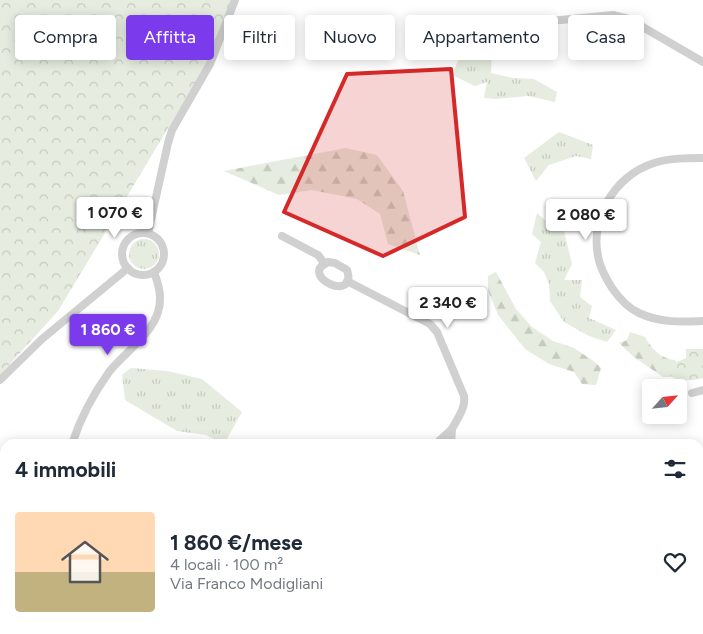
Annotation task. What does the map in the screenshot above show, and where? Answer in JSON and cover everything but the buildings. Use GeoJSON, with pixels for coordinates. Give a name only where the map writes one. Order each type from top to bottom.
{"type":"FeatureCollection","features":[{"type":"Feature","properties":{"kind":"street"},"geometry":{"type":"LineString","coordinates":[[148,233],[172,130],[210,64],[235,0]]}},
{"type":"Feature","properties":{"kind":"street"},"geometry":{"type":"LineString","coordinates":[[558,20],[613,15],[629,19],[703,62]]}},
{"type":"Feature","properties":{"kind":"street"},"geometry":{"type":"LineString","coordinates":[[703,158],[674,159],[654,163],[632,173],[617,187],[609,198],[601,214],[597,242],[599,262],[605,276],[615,293],[625,304],[638,313],[654,319],[670,322],[703,321]]}},
{"type":"Feature","properties":{"kind":"street"},"geometry":{"type":"LineString","coordinates":[[148,233],[160,241],[165,254],[163,261],[154,272],[141,275],[132,272],[128,268],[122,256],[123,250],[125,244],[134,235],[148,233]]}},
{"type":"Feature","properties":{"kind":"street"},"geometry":{"type":"LineString","coordinates":[[282,236],[318,255],[325,264]]}},
{"type":"Feature","properties":{"kind":"street"},"geometry":{"type":"LineString","coordinates":[[332,262],[345,268],[348,274],[348,281],[339,287],[324,281],[320,273],[321,267],[325,264],[332,262]]}},
{"type":"Feature","properties":{"kind":"street"},"geometry":{"type":"LineString","coordinates":[[0,380],[42,339],[128,268]]}},
{"type":"Feature","properties":{"kind":"street"},"geometry":{"type":"LineString","coordinates":[[74,439],[89,405],[106,377],[148,331],[156,318],[160,306],[160,298],[154,272]]}},
{"type":"Feature","properties":{"kind":"street"},"geometry":{"type":"LineString","coordinates":[[348,281],[430,324],[437,332],[465,401],[452,429],[443,439]]}},
{"type":"Feature","properties":{"kind":"street"},"geometry":{"type":"LineString","coordinates":[[692,393],[703,390]]}},
{"type":"Feature","properties":{"kind":"street"},"geometry":{"type":"LineString","coordinates":[[451,439],[452,429]]}},
{"type":"Feature","properties":{"kind":"highlighted area"},"geometry":{"type":"Polygon","coordinates":[[[451,69],[465,217],[383,256],[284,212],[347,74],[451,69]]]}},
{"type":"Feature","properties":{"kind":"green space"},"geometry":{"type":"Polygon","coordinates":[[[0,0],[231,0],[214,46],[214,15],[126,15],[126,60],[209,60],[58,311],[0,375],[0,0]]]}},
{"type":"Feature","properties":{"kind":"green space"},"geometry":{"type":"Polygon","coordinates":[[[458,60],[492,60],[491,73],[513,78],[534,79],[557,92],[555,102],[528,96],[484,98],[487,82],[475,86],[452,75],[458,60]]]}},
{"type":"Feature","properties":{"kind":"green space"},"geometry":{"type":"Polygon","coordinates":[[[559,132],[593,145],[591,159],[576,156],[549,165],[536,181],[524,158],[559,132]]]}},
{"type":"Feature","properties":{"kind":"green space"},"geometry":{"type":"Polygon","coordinates":[[[346,148],[377,155],[403,191],[420,255],[388,244],[380,214],[357,199],[312,190],[279,195],[224,171],[346,148]]]}},
{"type":"Feature","properties":{"kind":"green space"},"geometry":{"type":"Polygon","coordinates":[[[561,202],[561,219],[572,264],[564,280],[582,280],[580,297],[592,306],[589,318],[616,330],[607,342],[589,336],[564,322],[550,301],[549,284],[544,272],[535,263],[541,242],[532,234],[537,213],[549,224],[561,202]]]}},
{"type":"Feature","properties":{"kind":"green space"},"geometry":{"type":"Polygon","coordinates":[[[144,239],[155,243],[159,254],[155,265],[144,269],[133,265],[129,254],[133,243],[144,239]]]}},
{"type":"Feature","properties":{"kind":"green space"},"geometry":{"type":"Polygon","coordinates":[[[496,272],[516,309],[532,327],[553,341],[574,348],[601,368],[596,385],[582,384],[574,372],[549,364],[525,349],[498,315],[488,290],[488,276],[496,272]]]}},
{"type":"Feature","properties":{"kind":"green space"},"geometry":{"type":"Polygon","coordinates":[[[630,332],[645,337],[657,353],[675,360],[684,376],[703,378],[688,380],[663,377],[634,357],[619,343],[627,340],[630,332]]]}},
{"type":"Feature","properties":{"kind":"green space"},"geometry":{"type":"Polygon","coordinates":[[[686,349],[703,349],[703,378],[688,380],[674,378],[670,375],[677,362],[686,358],[686,349]]]}},
{"type":"Feature","properties":{"kind":"green space"},"geometry":{"type":"Polygon","coordinates":[[[131,368],[167,371],[202,379],[242,412],[227,439],[214,439],[206,435],[177,431],[125,400],[122,375],[131,368]]]}}]}
